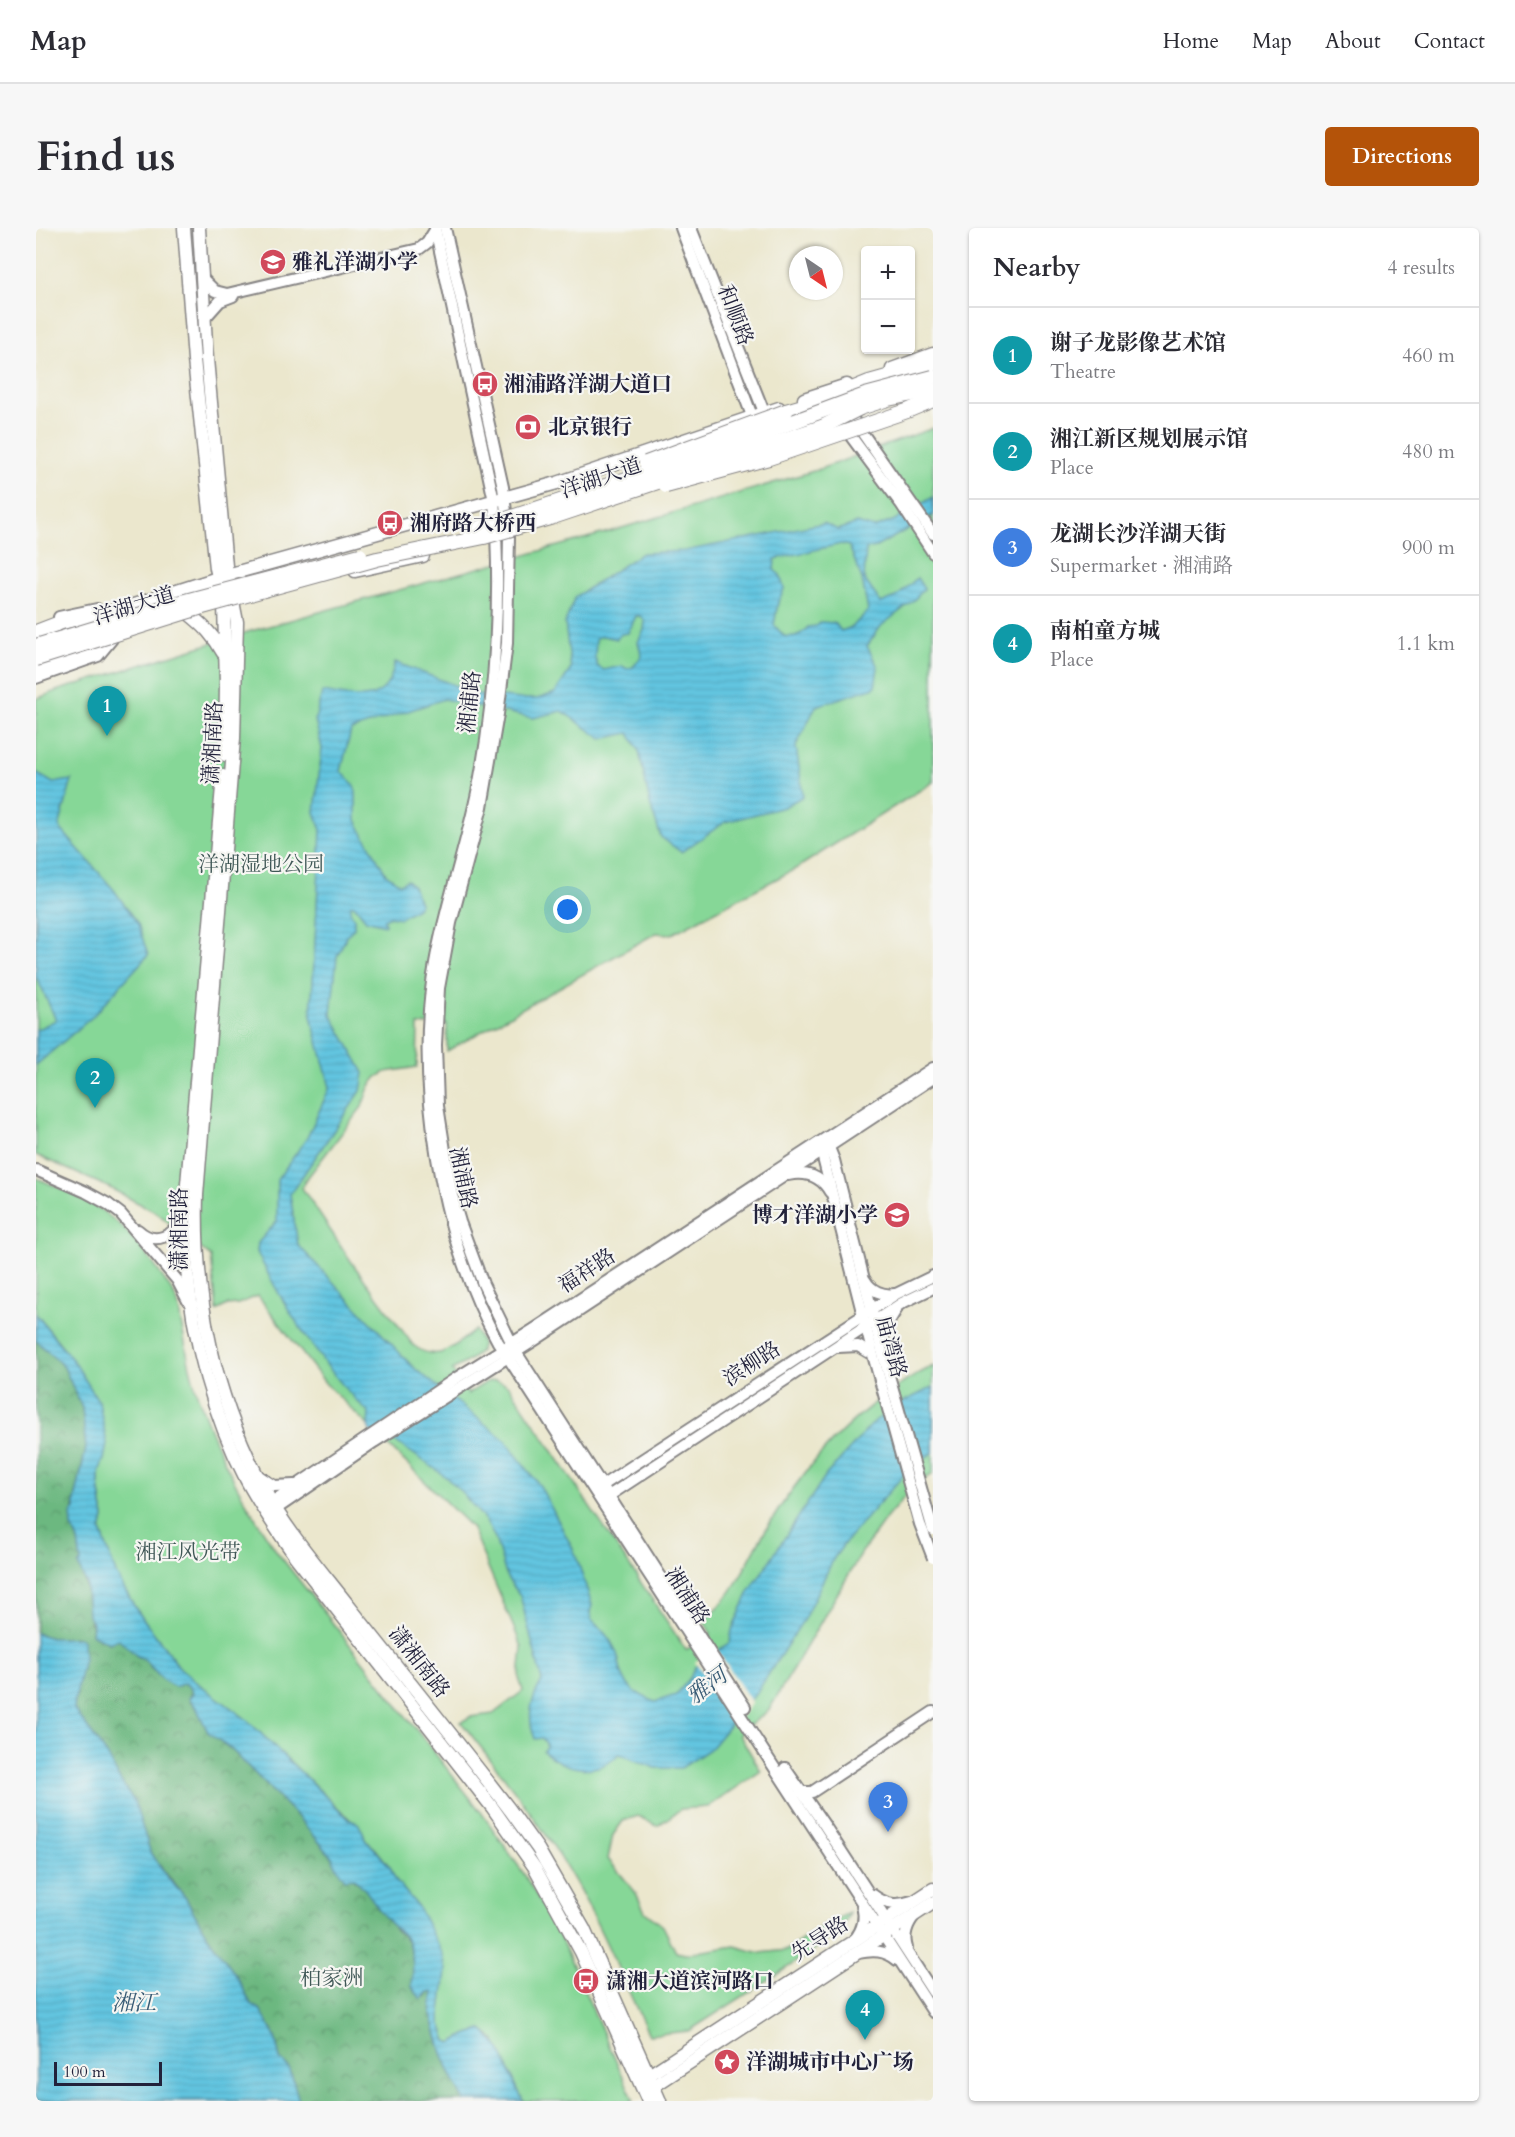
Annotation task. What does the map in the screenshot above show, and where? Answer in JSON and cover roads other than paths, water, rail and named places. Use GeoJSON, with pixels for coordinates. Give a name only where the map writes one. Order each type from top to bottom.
{"type":"FeatureCollection","features":[{"type":"Feature","properties":{"kind":"highway"},"geometry":{"type":"LineString","coordinates":[[588,491],[611,478],[710,439],[830,398],[847,390],[933,364]]}},
{"type":"Feature","properties":{"kind":"highway","name":"洋湖大道"},"geometry":{"type":"LineString","coordinates":[[36,646],[251,582],[370,552],[481,529],[744,440],[864,395],[933,377]]}},
{"type":"Feature","properties":{"kind":"highway","name":"洋湖大道"},"geometry":{"type":"LineString","coordinates":[[36,659],[199,608],[378,560],[484,537],[822,427],[860,408],[933,389]]}},
{"type":"Feature","properties":{"kind":"highway"},"geometry":{"type":"LineString","coordinates":[[585,506],[701,478],[769,458],[896,415],[933,400]]}},
{"type":"Feature","properties":{"kind":"highway"},"geometry":{"type":"LineString","coordinates":[[36,632],[62,622],[115,611]]}},
{"type":"Feature","properties":{"kind":"highway"},"geometry":{"type":"LineString","coordinates":[[36,668],[74,656],[112,639]]}},
{"type":"Feature","properties":{"kind":"main road","name":"潇湘南路"},"geometry":{"type":"LineString","coordinates":[[184,228],[194,360],[222,576],[237,622],[234,738],[197,1195],[196,1236],[201,1299],[211,1354],[227,1405],[270,1509],[296,1556],[492,1807],[530,1860],[581,1952],[647,2087],[661,2101]]}},
{"type":"Feature","properties":{"kind":"main road","name":"潇湘南路"},"geometry":{"type":"LineString","coordinates":[[199,228],[222,576]]}},
{"type":"Feature","properties":{"kind":"main road","name":"和顺路"},"geometry":{"type":"LineString","coordinates":[[681,228],[758,414]]}},
{"type":"Feature","properties":{"kind":"main road","name":"和顺路"},"geometry":{"type":"LineString","coordinates":[[691,228],[758,414]]}},
{"type":"Feature","properties":{"kind":"main road"},"geometry":{"type":"LineString","coordinates":[[202,278],[215,291],[227,294],[419,249],[439,229]]}},
{"type":"Feature","properties":{"kind":"main road","name":"湘浦路"},"geometry":{"type":"LineString","coordinates":[[439,229],[442,259],[500,500]]}},
{"type":"Feature","properties":{"kind":"main road","name":"湘浦路"},"geometry":{"type":"LineString","coordinates":[[439,229],[500,500],[507,643],[497,686],[482,807],[447,940],[439,988],[436,1045],[438,1106],[452,1195],[473,1258],[501,1322],[510,1350]]}},
{"type":"Feature","properties":{"kind":"main road"},"geometry":{"type":"LineString","coordinates":[[204,319],[215,306],[226,298],[420,253],[432,254],[442,259]]}},
{"type":"Feature","properties":{"kind":"main road","name":"洋湖大道"},"geometry":{"type":"LineString","coordinates":[[115,611],[222,576],[557,483],[933,354]]}},
{"type":"Feature","properties":{"kind":"main road"},"geometry":{"type":"LineString","coordinates":[[36,678],[98,656],[112,639],[229,601],[503,538],[754,455],[933,389]]}},
{"type":"Feature","properties":{"kind":"main road"},"geometry":{"type":"LineString","coordinates":[[846,421],[905,501],[933,534]]}},
{"type":"Feature","properties":{"kind":"main road"},"geometry":{"type":"LineString","coordinates":[[905,501],[931,550]]}},
{"type":"Feature","properties":{"kind":"main road","name":"潇湘南路"},"geometry":{"type":"LineString","coordinates":[[229,601],[225,657],[226,748],[184,1218],[191,1309],[215,1406],[245,1477],[270,1509],[291,1530],[489,1782],[533,1843],[584,1929],[608,1980],[634,2043],[647,2087]]}},
{"type":"Feature","properties":{"kind":"main road"},"geometry":{"type":"LineString","coordinates":[[36,625],[78,612],[105,608],[115,611]]}},
{"type":"Feature","properties":{"kind":"main road"},"geometry":{"type":"LineString","coordinates":[[189,614],[205,626],[216,639],[225,657]]}},
{"type":"Feature","properties":{"kind":"main road","name":"湘浦路"},"geometry":{"type":"LineString","coordinates":[[494,713],[472,816],[443,923],[429,1015],[428,1061],[431,1112],[444,1195],[470,1282],[487,1322],[510,1350],[755,1729],[860,1900],[884,1928],[906,1961],[933,2012]]}},
{"type":"Feature","properties":{"kind":"main road","name":"福祥路"},"geometry":{"type":"LineString","coordinates":[[536,1334],[824,1145],[933,1068]]}},
{"type":"Feature","properties":{"kind":"main road","name":"福祥路"},"geometry":{"type":"LineString","coordinates":[[270,1509],[308,1478],[782,1177],[824,1145],[852,1131],[933,1078]]}},
{"type":"Feature","properties":{"kind":"main road"},"geometry":{"type":"LineString","coordinates":[[838,1178],[840,1148],[842,1142],[852,1131]]}},
{"type":"Feature","properties":{"kind":"main road","name":"庙湾路"},"geometry":{"type":"LineString","coordinates":[[824,1145],[838,1178],[859,1281],[920,1524],[933,1558]]}},
{"type":"Feature","properties":{"kind":"main road","name":"庙湾路"},"geometry":{"type":"LineString","coordinates":[[824,1145],[835,1203],[859,1281]]}},
{"type":"Feature","properties":{"kind":"main road"},"geometry":{"type":"LineString","coordinates":[[36,1168],[85,1188],[109,1202],[148,1237],[157,1239],[170,1235],[184,1218]]}},
{"type":"Feature","properties":{"kind":"main road"},"geometry":{"type":"LineString","coordinates":[[36,1168],[86,1192],[121,1214],[177,1280],[191,1309]]}},
{"type":"Feature","properties":{"kind":"main road"},"geometry":{"type":"LineString","coordinates":[[782,1177],[805,1173],[814,1176],[828,1188],[835,1203]]}},
{"type":"Feature","properties":{"kind":"main road","name":"滨柳路"},"geometry":{"type":"LineString","coordinates":[[602,1493],[632,1480],[870,1325],[903,1297],[933,1276]]}},
{"type":"Feature","properties":{"kind":"main road"},"geometry":{"type":"LineString","coordinates":[[832,1349],[841,1346],[858,1346],[877,1353],[885,1328],[903,1297],[879,1293],[859,1281],[853,1315],[836,1333]]}},
{"type":"Feature","properties":{"kind":"main road","name":"滨柳路"},"geometry":{"type":"LineString","coordinates":[[602,1493],[626,1470],[867,1313],[903,1297],[933,1288]]}},
{"type":"Feature","properties":{"kind":"main road"},"geometry":{"type":"LineString","coordinates":[[478,1370],[492,1348],[487,1322]]}},
{"type":"Feature","properties":{"kind":"main road"},"geometry":{"type":"LineString","coordinates":[[478,1370],[502,1369],[527,1378],[528,1353],[536,1334],[515,1334],[501,1322]]}},
{"type":"Feature","properties":{"kind":"main road","name":"庙湾路"},"geometry":{"type":"LineString","coordinates":[[877,1353],[933,1530]]}},
{"type":"Feature","properties":{"kind":"main road","name":"湘浦路"},"geometry":{"type":"LineString","coordinates":[[527,1378],[585,1458],[602,1493],[626,1520],[696,1639]]}},
{"type":"Feature","properties":{"kind":"main road","name":"福祥路"},"geometry":{"type":"LineString","coordinates":[[270,1509],[298,1494],[371,1440]]}},
{"type":"Feature","properties":{"kind":"main road"},"geometry":{"type":"LineString","coordinates":[[585,1458],[593,1466],[605,1472],[626,1470]]}},
{"type":"Feature","properties":{"kind":"main road"},"geometry":{"type":"LineString","coordinates":[[255,1471],[262,1480],[274,1486],[290,1486],[308,1478]]}},
{"type":"Feature","properties":{"kind":"main road"},"geometry":{"type":"LineString","coordinates":[[626,1520],[622,1513],[621,1500],[632,1480]]}},
{"type":"Feature","properties":{"kind":"main road"},"geometry":{"type":"LineString","coordinates":[[291,1530],[286,1516],[293,1499],[298,1494]]}},
{"type":"Feature","properties":{"kind":"main road"},"geometry":{"type":"LineString","coordinates":[[801,1792],[812,1792],[933,1712]]}},
{"type":"Feature","properties":{"kind":"main road"},"geometry":{"type":"LineString","coordinates":[[811,1806],[817,1794],[933,1717]]}},
{"type":"Feature","properties":{"kind":"main road","name":"湘浦路"},"geometry":{"type":"LineString","coordinates":[[755,1729],[811,1806],[866,1888],[884,1928]]}},
{"type":"Feature","properties":{"kind":"main road"},"geometry":{"type":"LineString","coordinates":[[866,1888],[877,1898],[891,1904],[900,1905],[920,1897]]}},
{"type":"Feature","properties":{"kind":"main road","name":"先导路"},"geometry":{"type":"LineString","coordinates":[[647,2087],[681,2069],[850,1958],[920,1897],[933,1889]]}},
{"type":"Feature","properties":{"kind":"main road"},"geometry":{"type":"LineString","coordinates":[[849,1944],[860,1933],[863,1926],[865,1917],[860,1900]]}},
{"type":"Feature","properties":{"kind":"main road","name":"先导路"},"geometry":{"type":"LineString","coordinates":[[647,2087],[682,2053],[849,1944],[917,1913],[933,1903]]}},
{"type":"Feature","properties":{"kind":"main road"},"geometry":{"type":"LineString","coordinates":[[850,1958],[858,1953],[877,1951],[906,1961],[905,1936],[907,1928],[917,1913]]}},
{"type":"Feature","properties":{"kind":"main road","name":"湘浦路"},"geometry":{"type":"LineString","coordinates":[[906,1961],[933,1992]]}},
{"type":"Feature","properties":{"kind":"main road"},"geometry":{"type":"LineString","coordinates":[[634,2043],[643,2053],[655,2059],[663,2060],[682,2053]]}},
{"type":"Feature","properties":{"kind":"main road"},"geometry":{"type":"LineString","coordinates":[[661,2101],[666,2086],[681,2069]]}},
{"type":"Feature","properties":{"kind":"water","name":"雅河"},"geometry":{"type":"Polygon","coordinates":[[[933,497],[933,515],[876,547],[866,549],[864,579],[881,603],[898,596],[917,578],[924,589],[914,600],[881,626],[867,646],[878,667],[875,687],[816,706],[796,746],[803,796],[784,807],[725,822],[681,852],[661,837],[650,804],[639,751],[629,733],[602,739],[562,711],[533,718],[444,699],[351,730],[341,771],[353,784],[356,792],[356,820],[386,874],[400,884],[407,880],[413,886],[420,903],[417,908],[400,918],[390,916],[384,919],[385,925],[366,920],[354,905],[351,905],[354,928],[347,935],[337,956],[331,1014],[364,1073],[361,1091],[290,1194],[298,1245],[413,1367],[505,1440],[540,1486],[575,1553],[592,1605],[591,1620],[613,1644],[623,1677],[630,1687],[655,1702],[676,1695],[690,1678],[695,1667],[730,1642],[732,1630],[749,1592],[826,1475],[875,1421],[901,1403],[933,1387],[933,1452],[907,1471],[847,1540],[834,1558],[804,1619],[757,1692],[710,1749],[681,1768],[655,1768],[619,1754],[601,1766],[581,1768],[571,1766],[561,1763],[543,1751],[546,1743],[542,1738],[535,1739],[531,1723],[531,1709],[542,1681],[520,1595],[507,1578],[495,1538],[485,1520],[458,1488],[441,1473],[396,1442],[383,1441],[370,1431],[369,1413],[337,1378],[307,1337],[279,1294],[257,1252],[258,1243],[277,1221],[277,1180],[307,1138],[330,1087],[311,1016],[321,830],[315,812],[322,748],[315,720],[322,692],[359,697],[376,694],[389,681],[395,662],[477,694],[537,699],[555,693],[571,669],[565,623],[575,597],[642,553],[685,551],[824,523],[838,530],[857,523],[874,528],[895,520],[933,497]],[[841,544],[775,559],[774,570],[780,575],[784,589],[778,602],[774,625],[784,636],[798,635],[808,627],[816,626],[820,622],[835,623],[841,631],[852,627],[868,611],[862,579],[849,546],[841,544]],[[636,616],[628,633],[621,634],[617,639],[603,636],[596,638],[595,658],[598,667],[604,670],[622,666],[627,669],[633,667],[642,656],[638,642],[644,630],[645,621],[641,616],[636,616]]]}},
{"type":"Feature","properties":{"kind":"water"},"geometry":{"type":"Polygon","coordinates":[[[36,773],[53,783],[72,780],[59,827],[114,890],[138,924],[148,955],[92,1017],[36,1065],[36,1030],[56,1020],[36,976],[36,773]]]}},
{"type":"Feature","properties":{"kind":"water"},"geometry":{"type":"Polygon","coordinates":[[[36,1314],[75,1363],[99,1402],[107,1444],[99,1472],[104,1518],[101,1531],[116,1574],[136,1609],[179,1667],[246,1719],[350,1820],[358,1823],[365,1840],[390,1867],[395,1879],[418,1907],[443,1955],[446,1971],[440,2021],[447,2041],[452,2043],[465,2035],[482,2030],[498,2045],[523,2101],[465,2101],[442,2053],[431,2014],[433,1991],[428,1992],[421,1999],[412,1987],[412,1954],[404,1936],[386,1919],[359,1882],[354,1878],[345,1879],[332,1857],[297,1816],[232,1750],[208,1732],[189,1698],[193,1693],[192,1690],[185,1683],[175,1687],[164,1681],[144,1659],[137,1656],[119,1639],[109,1643],[91,1634],[93,1623],[88,1616],[86,1583],[78,1565],[81,1562],[71,1514],[75,1509],[86,1448],[82,1408],[64,1367],[36,1340],[36,1314]]]}},
{"type":"Feature","properties":{"kind":"water","name":"湘江"},"geometry":{"type":"Polygon","coordinates":[[[36,1633],[51,1638],[79,1638],[83,1641],[84,1659],[74,1709],[107,1755],[134,1801],[151,1854],[185,1897],[206,1934],[237,1977],[251,2004],[260,2009],[275,2037],[280,2059],[290,2070],[299,2101],[36,2101],[36,1633]]]}},
{"type":"Feature","properties":{"kind":"place","name":"雅礼洋湖小学"},"geometry":{"type":"Point","coordinates":[273,262]}},
{"type":"Feature","properties":{"kind":"place","name":"湘浦路洋湖大道口"},"geometry":{"type":"Point","coordinates":[485,384]}},
{"type":"Feature","properties":{"kind":"place","name":"北京银行"},"geometry":{"type":"Point","coordinates":[528,427]}},
{"type":"Feature","properties":{"kind":"place","name":"湘府路大桥西"},"geometry":{"type":"Point","coordinates":[390,523]}},
{"type":"Feature","properties":{"kind":"place","name":"谢子龙影像艺术馆"},"geometry":{"type":"Point","coordinates":[107,736]}},
{"type":"Feature","properties":{"kind":"place","name":"湘江新区规划展示馆"},"geometry":{"type":"Point","coordinates":[95,1108]}},
{"type":"Feature","properties":{"kind":"place","name":"博才洋湖小学"},"geometry":{"type":"Point","coordinates":[897,1215]}},
{"type":"Feature","properties":{"kind":"place","name":"龙湖长沙洋湖天街"},"geometry":{"type":"Point","coordinates":[888,1832]}},
{"type":"Feature","properties":{"kind":"place","name":"潇湘大道滨河路口"},"geometry":{"type":"Point","coordinates":[586,1981]}},
{"type":"Feature","properties":{"kind":"place","name":"南柏童方城"},"geometry":{"type":"Point","coordinates":[865,2040]}},
{"type":"Feature","properties":{"kind":"place","name":"洋湖城市中心广场"},"geometry":{"type":"Point","coordinates":[727,2062]}},
{"type":"Feature","properties":{"kind":"park label","name":"洋湖湿地公园"},"geometry":{"type":"Point","coordinates":[261,864]}},
{"type":"Feature","properties":{"kind":"park label","name":"湘江风光带"},"geometry":{"type":"Point","coordinates":[188,1552]}},
{"type":"Feature","properties":{"kind":"park label","name":"柏家洲"},"geometry":{"type":"Point","coordinates":[332,1978]}}]}
